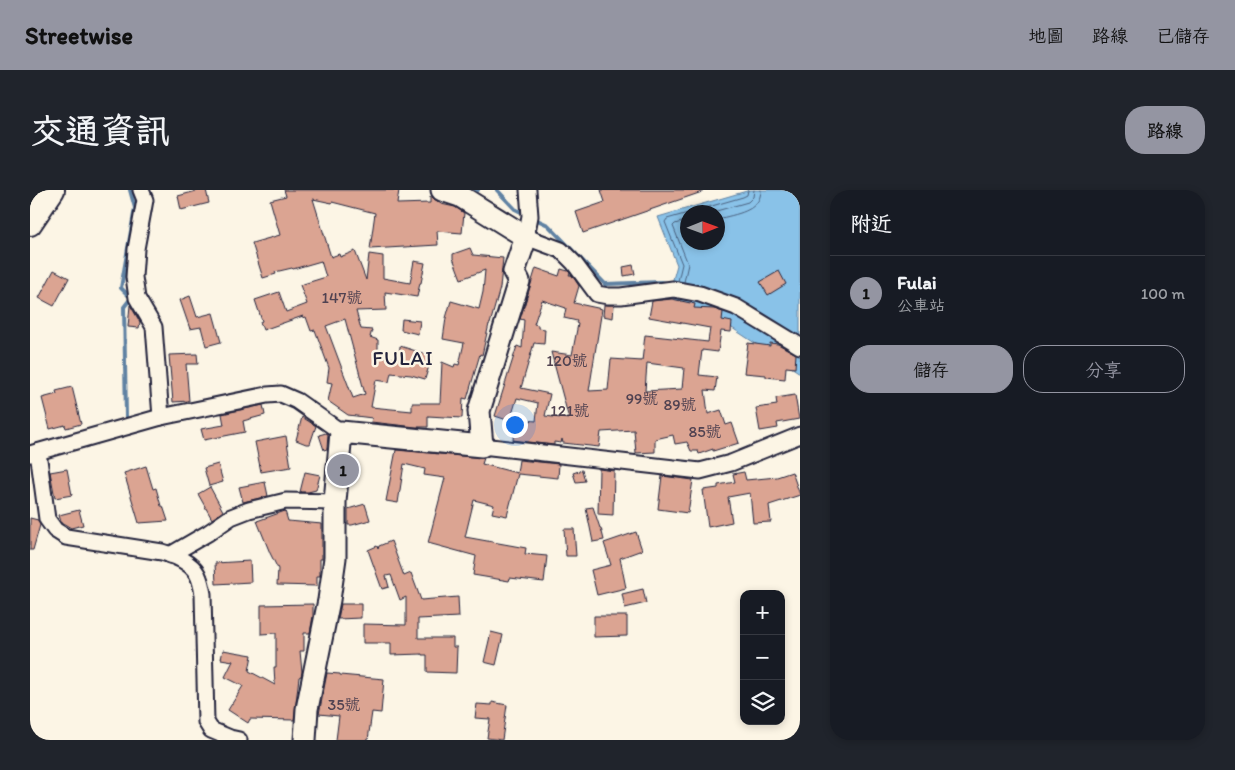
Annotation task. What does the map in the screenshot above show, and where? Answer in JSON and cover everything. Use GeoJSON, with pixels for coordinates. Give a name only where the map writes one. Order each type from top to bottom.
{"type":"FeatureCollection","features":[{"type":"Feature","properties":{"kind":"main road"},"geometry":{"type":"LineString","coordinates":[[30,224],[53,190]]}},
{"type":"Feature","properties":{"kind":"street"},"geometry":{"type":"LineString","coordinates":[[142,190],[145,200],[136,249],[134,277],[136,298],[154,328],[161,418]]}},
{"type":"Feature","properties":{"kind":"street"},"geometry":{"type":"LineString","coordinates":[[442,190],[460,196],[526,237],[561,250],[574,263],[597,294],[621,296],[674,289],[700,294],[736,307],[800,346]]}},
{"type":"Feature","properties":{"kind":"street"},"geometry":{"type":"LineString","coordinates":[[482,446],[479,411],[519,281],[514,272],[526,237],[530,216],[528,191]]}},
{"type":"Feature","properties":{"kind":"street"},"geometry":{"type":"LineString","coordinates":[[239,740],[211,730],[206,722],[203,594],[199,576],[192,567],[179,558],[162,552],[66,537],[55,530],[47,519],[34,453],[161,418],[267,394],[281,394],[297,401],[341,432],[700,471],[731,463],[800,435]]}},
{"type":"Feature","properties":{"kind":"street"},"geometry":{"type":"LineString","coordinates":[[306,740],[307,709],[336,558],[335,502],[341,432]]}},
{"type":"Feature","properties":{"kind":"street"},"geometry":{"type":"LineString","coordinates":[[170,555],[208,534],[231,516],[249,510],[286,502],[335,502]]}},
{"type":"Feature","properties":{"kind":"water"},"geometry":{"type":"Polygon","coordinates":[[[750,190],[800,190],[800,373],[726,324],[665,308],[677,265],[658,217],[680,211],[680,250],[725,250],[725,205],[699,205],[750,190]]]}},
{"type":"Feature","properties":{"kind":"building"},"geometry":{"type":"Polygon","coordinates":[[[206,190],[209,203],[181,210],[178,196],[206,190]]]}},
{"type":"Feature","properties":{"kind":"building"},"geometry":{"type":"Polygon","coordinates":[[[284,190],[399,190],[397,204],[430,203],[430,197],[432,197],[441,204],[455,207],[464,213],[462,233],[437,231],[438,245],[370,249],[375,213],[313,199],[331,257],[339,254],[340,257],[355,251],[366,280],[369,254],[383,256],[383,278],[410,283],[414,261],[425,263],[417,297],[385,292],[386,310],[356,311],[361,329],[372,330],[370,337],[378,340],[378,356],[399,359],[400,346],[432,356],[425,379],[411,375],[391,373],[389,382],[376,380],[371,407],[412,411],[412,403],[440,403],[442,362],[454,367],[455,364],[459,365],[464,343],[443,339],[451,301],[479,309],[485,270],[461,279],[453,254],[470,248],[473,255],[503,258],[500,288],[482,355],[480,354],[467,399],[463,398],[462,418],[428,416],[428,427],[416,427],[371,422],[372,418],[348,415],[328,401],[332,383],[327,382],[329,368],[315,330],[311,331],[306,317],[303,318],[303,316],[263,330],[255,300],[279,292],[286,312],[307,304],[300,285],[326,277],[321,261],[275,272],[276,274],[263,278],[252,243],[280,235],[270,200],[286,196],[284,190]],[[345,319],[326,326],[353,398],[365,394],[345,319]]]}},
{"type":"Feature","properties":{"kind":"building"},"geometry":{"type":"Polygon","coordinates":[[[601,190],[702,190],[702,192],[583,233],[576,212],[605,202],[601,190]]]}},
{"type":"Feature","properties":{"kind":"building"},"geometry":{"type":"Polygon","coordinates":[[[633,265],[635,274],[624,276],[623,267],[633,265]]]}},
{"type":"Feature","properties":{"kind":"building"},"geometry":{"type":"Polygon","coordinates":[[[536,268],[559,276],[561,269],[568,271],[569,275],[572,275],[579,286],[574,303],[602,309],[589,391],[608,390],[611,359],[642,361],[645,335],[708,342],[710,328],[649,317],[652,301],[672,299],[695,304],[694,308],[714,309],[723,312],[722,320],[732,322],[731,332],[721,331],[718,352],[702,350],[699,375],[717,377],[715,391],[705,390],[708,414],[721,410],[726,425],[732,423],[739,443],[699,454],[698,451],[691,451],[687,442],[675,444],[673,435],[655,439],[655,452],[636,453],[634,430],[601,432],[599,447],[563,443],[562,439],[561,443],[554,442],[554,445],[513,440],[515,419],[536,421],[538,403],[517,398],[510,421],[495,416],[517,346],[522,348],[524,320],[520,319],[536,268]],[[542,300],[534,324],[538,325],[538,328],[545,329],[544,344],[534,343],[521,388],[550,394],[545,416],[569,419],[551,352],[572,355],[578,324],[576,323],[577,321],[564,318],[566,308],[542,300]],[[647,363],[645,391],[682,389],[684,368],[647,363]]]}},
{"type":"Feature","properties":{"kind":"building"},"geometry":{"type":"Polygon","coordinates":[[[54,270],[69,278],[54,306],[39,298],[54,270]]]}},
{"type":"Feature","properties":{"kind":"building"},"geometry":{"type":"Polygon","coordinates":[[[779,271],[786,284],[768,295],[760,282],[779,271]]]}},
{"type":"Feature","properties":{"kind":"building"},"geometry":{"type":"Polygon","coordinates":[[[190,296],[197,317],[213,313],[221,342],[206,346],[201,327],[190,329],[180,300],[190,296]]]}},
{"type":"Feature","properties":{"kind":"building"},"geometry":{"type":"Polygon","coordinates":[[[130,305],[140,322],[139,328],[128,327],[130,305]]]}},
{"type":"Feature","properties":{"kind":"building"},"geometry":{"type":"Polygon","coordinates":[[[604,305],[614,305],[613,318],[603,316],[604,305]]]}},
{"type":"Feature","properties":{"kind":"building"},"geometry":{"type":"Polygon","coordinates":[[[402,319],[420,321],[418,334],[401,330],[402,319]]]}},
{"type":"Feature","properties":{"kind":"building"},"geometry":{"type":"Polygon","coordinates":[[[748,343],[770,346],[770,343],[778,344],[796,354],[795,368],[786,367],[785,379],[744,373],[748,343]]]}},
{"type":"Feature","properties":{"kind":"building"},"geometry":{"type":"Polygon","coordinates":[[[197,354],[198,364],[186,364],[189,401],[173,402],[169,355],[197,354]]]}},
{"type":"Feature","properties":{"kind":"building"},"geometry":{"type":"Polygon","coordinates":[[[72,387],[81,424],[66,428],[65,425],[50,429],[42,398],[57,394],[56,391],[72,387]]]}},
{"type":"Feature","properties":{"kind":"building"},"geometry":{"type":"Polygon","coordinates":[[[795,395],[799,419],[777,423],[778,428],[760,431],[756,408],[777,405],[776,398],[795,395]]]}},
{"type":"Feature","properties":{"kind":"building"},"geometry":{"type":"Polygon","coordinates":[[[263,405],[265,415],[243,421],[245,432],[204,440],[201,429],[224,425],[222,414],[263,405]]]}},
{"type":"Feature","properties":{"kind":"building"},"geometry":{"type":"Polygon","coordinates":[[[302,417],[316,426],[310,444],[296,440],[302,417]]]}},
{"type":"Feature","properties":{"kind":"building"},"geometry":{"type":"Polygon","coordinates":[[[328,434],[327,449],[324,450],[319,435],[328,434]]]}},
{"type":"Feature","properties":{"kind":"building"},"geometry":{"type":"Polygon","coordinates":[[[286,436],[291,467],[261,472],[255,442],[286,436]]]}},
{"type":"Feature","properties":{"kind":"building"},"geometry":{"type":"Polygon","coordinates":[[[396,450],[484,458],[482,464],[517,473],[519,460],[559,464],[558,478],[518,474],[507,516],[492,513],[494,505],[474,500],[465,537],[526,548],[525,554],[547,556],[544,582],[510,578],[509,581],[473,575],[476,556],[428,543],[445,478],[424,475],[425,469],[404,464],[398,503],[386,501],[396,450]]]}},
{"type":"Feature","properties":{"kind":"building"},"geometry":{"type":"Polygon","coordinates":[[[218,464],[223,482],[209,486],[204,468],[218,464]]]}},
{"type":"Feature","properties":{"kind":"building"},"geometry":{"type":"Polygon","coordinates":[[[146,466],[153,489],[156,488],[168,521],[139,523],[124,473],[146,466]]]}},
{"type":"Feature","properties":{"kind":"building"},"geometry":{"type":"Polygon","coordinates":[[[67,469],[72,495],[55,498],[50,472],[67,469]]]}},
{"type":"Feature","properties":{"kind":"building"},"geometry":{"type":"Polygon","coordinates":[[[599,469],[614,471],[613,515],[598,514],[599,469]]]}},
{"type":"Feature","properties":{"kind":"building"},"geometry":{"type":"Polygon","coordinates":[[[582,470],[585,481],[576,482],[573,473],[582,470]]]}},
{"type":"Feature","properties":{"kind":"building"},"geometry":{"type":"Polygon","coordinates":[[[305,472],[320,475],[316,490],[300,492],[305,472]]]}},
{"type":"Feature","properties":{"kind":"building"},"geometry":{"type":"Polygon","coordinates":[[[744,472],[746,480],[777,477],[792,472],[800,495],[769,505],[771,522],[753,523],[750,493],[728,497],[732,522],[708,527],[703,490],[718,488],[718,485],[735,482],[733,474],[744,472]]]}},
{"type":"Feature","properties":{"kind":"building"},"geometry":{"type":"Polygon","coordinates":[[[662,476],[693,480],[688,513],[658,509],[662,476]]]}},
{"type":"Feature","properties":{"kind":"building"},"geometry":{"type":"Polygon","coordinates":[[[265,482],[268,496],[243,502],[239,487],[265,482]]]}},
{"type":"Feature","properties":{"kind":"building"},"geometry":{"type":"Polygon","coordinates":[[[210,487],[223,511],[212,519],[198,494],[210,487]]]}},
{"type":"Feature","properties":{"kind":"building"},"geometry":{"type":"Polygon","coordinates":[[[365,504],[370,520],[348,525],[348,509],[365,504]]]}},
{"type":"Feature","properties":{"kind":"building"},"geometry":{"type":"Polygon","coordinates":[[[593,507],[604,540],[593,542],[586,508],[593,507]]]}},
{"type":"Feature","properties":{"kind":"building"},"geometry":{"type":"Polygon","coordinates":[[[79,510],[83,525],[71,528],[61,522],[59,515],[79,510]]]}},
{"type":"Feature","properties":{"kind":"building"},"geometry":{"type":"Polygon","coordinates":[[[285,511],[288,521],[322,524],[322,559],[320,559],[320,576],[317,576],[317,586],[277,585],[278,569],[257,521],[285,511]]]}},
{"type":"Feature","properties":{"kind":"building"},"geometry":{"type":"Polygon","coordinates":[[[30,518],[38,520],[40,525],[33,550],[30,550],[30,518]]]}},
{"type":"Feature","properties":{"kind":"building"},"geometry":{"type":"Polygon","coordinates":[[[564,529],[574,529],[576,556],[566,556],[564,529]]]}},
{"type":"Feature","properties":{"kind":"building"},"geometry":{"type":"Polygon","coordinates":[[[636,532],[642,550],[620,558],[626,588],[597,595],[591,570],[611,565],[604,543],[636,532]]]}},
{"type":"Feature","properties":{"kind":"building"},"geometry":{"type":"Polygon","coordinates":[[[391,541],[404,576],[411,573],[421,600],[458,597],[459,617],[418,619],[418,638],[453,638],[453,647],[457,647],[456,673],[427,672],[427,655],[391,655],[391,643],[363,643],[363,624],[406,625],[406,597],[400,600],[391,575],[386,576],[389,587],[382,589],[368,550],[377,546],[378,549],[379,546],[391,541]]]}},
{"type":"Feature","properties":{"kind":"building"},"geometry":{"type":"Polygon","coordinates":[[[250,561],[251,582],[216,584],[215,563],[250,561]]]}},
{"type":"Feature","properties":{"kind":"building"},"geometry":{"type":"Polygon","coordinates":[[[643,589],[646,603],[625,608],[622,594],[643,589]]]}},
{"type":"Feature","properties":{"kind":"building"},"geometry":{"type":"Polygon","coordinates":[[[313,604],[310,633],[304,633],[304,651],[300,651],[302,672],[299,677],[294,720],[250,719],[248,723],[228,710],[243,686],[225,677],[233,661],[221,659],[223,650],[252,655],[249,671],[275,685],[276,633],[261,634],[261,605],[313,604]]]}},
{"type":"Feature","properties":{"kind":"building"},"geometry":{"type":"Polygon","coordinates":[[[341,604],[361,604],[361,618],[338,619],[341,604]]]}},
{"type":"Feature","properties":{"kind":"building"},"geometry":{"type":"Polygon","coordinates":[[[594,616],[627,616],[627,636],[594,637],[594,616]]]}},
{"type":"Feature","properties":{"kind":"building"},"geometry":{"type":"Polygon","coordinates":[[[491,632],[503,635],[496,665],[484,662],[491,632]]]}},
{"type":"Feature","properties":{"kind":"building"},"geometry":{"type":"Polygon","coordinates":[[[327,673],[384,679],[381,713],[372,712],[368,740],[336,740],[339,716],[319,714],[327,673]]]}},
{"type":"Feature","properties":{"kind":"building"},"geometry":{"type":"Polygon","coordinates":[[[492,702],[507,705],[502,740],[487,738],[490,719],[475,718],[477,704],[492,705],[492,702]]]}},
{"type":"Feature","properties":{"kind":"waterway"},"geometry":{"type":"LineString","coordinates":[[126,417],[124,307],[131,298],[121,288],[135,208],[130,190]]}},
{"type":"Feature","properties":{"kind":"waterway"},"geometry":{"type":"LineString","coordinates":[[470,193],[478,190]]}},
{"type":"Feature","properties":{"kind":"waterway"},"geometry":{"type":"LineString","coordinates":[[497,190],[515,209],[525,214]]}},
{"type":"Feature","properties":{"kind":"waterway"},"geometry":{"type":"LineString","coordinates":[[533,218],[548,225],[605,284],[667,283]]}},
{"type":"Feature","properties":{"kind":"place","name":"Fulai"},"geometry":{"type":"Point","coordinates":[343,470]}},
{"type":"Feature","properties":{"kind":"district","name":"FULAI"},"geometry":{"type":"Point","coordinates":[403,358]}}]}
